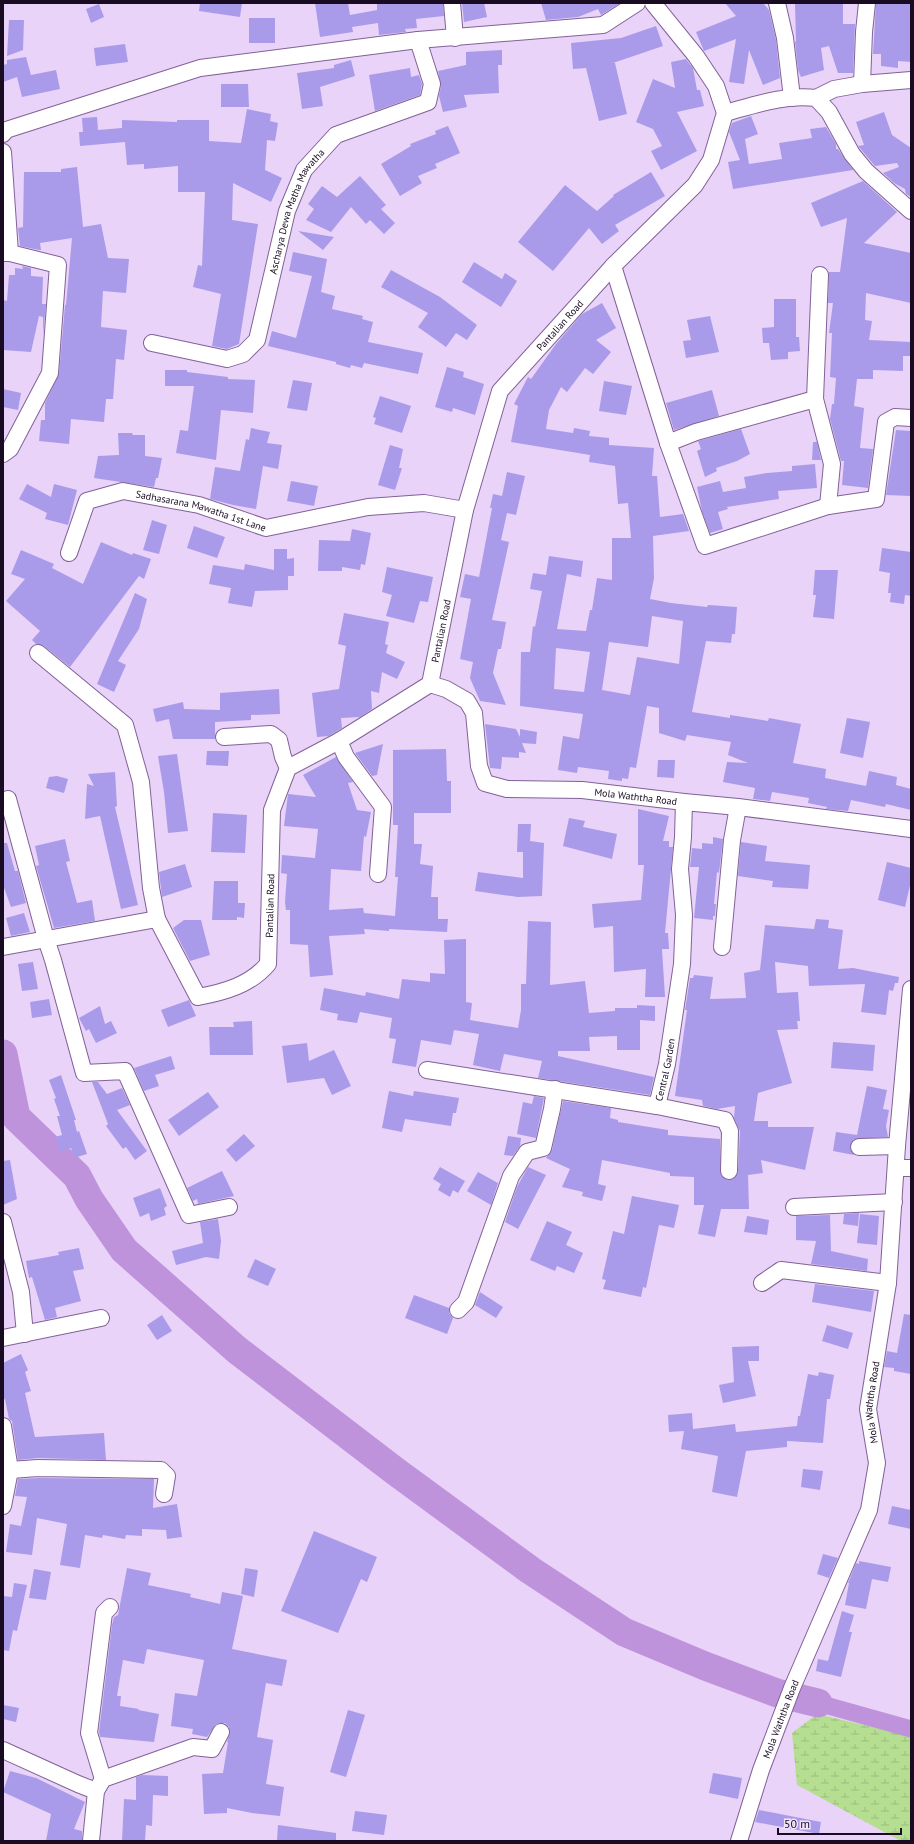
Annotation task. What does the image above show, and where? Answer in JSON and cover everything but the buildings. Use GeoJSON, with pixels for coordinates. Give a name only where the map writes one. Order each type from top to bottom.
{"type":"FeatureCollection","features":[{"type":"Feature","properties":{"kind":"street"},"geometry":{"type":"LineString","coordinates":[[452,3],[455,38]]}},
{"type":"Feature","properties":{"kind":"street"},"geometry":{"type":"LineString","coordinates":[[3,134],[6,130],[200,68],[418,40],[603,25],[637,3]]}},
{"type":"Feature","properties":{"kind":"street"},"geometry":{"type":"LineString","coordinates":[[654,3],[696,56],[716,86],[725,113],[770,101],[803,96],[816,98],[834,89],[862,84],[911,80]]}},
{"type":"Feature","properties":{"kind":"street"},"geometry":{"type":"LineString","coordinates":[[777,3],[785,38],[792,98]]}},
{"type":"Feature","properties":{"kind":"street"},"geometry":{"type":"LineString","coordinates":[[862,84],[867,3]]}},
{"type":"Feature","properties":{"kind":"street","name":"Ascharya Dewa Matha Mawatha"},"geometry":{"type":"LineString","coordinates":[[152,342],[227,358],[243,354],[258,340],[287,211],[304,170],[336,135],[428,102],[432,84],[418,40]]}},
{"type":"Feature","properties":{"kind":"street"},"geometry":{"type":"LineString","coordinates":[[816,98],[829,112],[852,154],[866,171],[911,211]]}},
{"type":"Feature","properties":{"kind":"street","name":"Pantalian Road"},"geometry":{"type":"LineString","coordinates":[[430,684],[465,510],[500,391],[613,266],[695,185],[711,160],[725,113]]}},
{"type":"Feature","properties":{"kind":"street"},"geometry":{"type":"LineString","coordinates":[[3,152],[6,253],[58,265],[50,373],[10,449],[3,454]]}},
{"type":"Feature","properties":{"kind":"street"},"geometry":{"type":"LineString","coordinates":[[613,266],[668,443],[705,546],[828,506],[876,499],[886,422],[895,417],[911,418]]}},
{"type":"Feature","properties":{"kind":"street"},"geometry":{"type":"LineString","coordinates":[[820,275],[815,398],[832,464],[828,506]]}},
{"type":"Feature","properties":{"kind":"street"},"geometry":{"type":"LineString","coordinates":[[668,443],[696,432],[815,398]]}},
{"type":"Feature","properties":{"kind":"street","name":"Sadhasarana Mawatha 1st Lane"},"geometry":{"type":"LineString","coordinates":[[69,553],[87,501],[123,491],[199,505],[266,528],[368,507],[424,503],[465,510]]}},
{"type":"Feature","properties":{"kind":"street"},"geometry":{"type":"LineString","coordinates":[[3,947],[157,919],[151,888],[141,782],[125,724],[38,654]]}},
{"type":"Feature","properties":{"kind":"street"},"geometry":{"type":"LineString","coordinates":[[224,737],[271,734],[279,740],[283,757],[288,768],[340,741],[430,684]]}},
{"type":"Feature","properties":{"kind":"street","name":"Mola Waththa Road"},"geometry":{"type":"LineString","coordinates":[[430,684],[446,689],[467,702],[474,713],[479,766],[485,783],[507,789],[582,790],[738,807],[911,829]]}},
{"type":"Feature","properties":{"kind":"street"},"geometry":{"type":"LineString","coordinates":[[340,741],[346,757],[383,807],[378,874]]}},
{"type":"Feature","properties":{"kind":"street","name":"Pantalian Road"},"geometry":{"type":"LineString","coordinates":[[157,919],[198,997],[224,992],[258,975],[268,964],[272,810],[288,768]]}},
{"type":"Feature","properties":{"kind":"street"},"geometry":{"type":"LineString","coordinates":[[8,799],[46,939],[54,960],[84,1073],[125,1071],[189,1215],[229,1207]]}},
{"type":"Feature","properties":{"kind":"street","name":"Central Garden"},"geometry":{"type":"LineString","coordinates":[[427,1070],[657,1106],[667,1064],[682,964],[684,915],[680,869],[684,802]]}},
{"type":"Feature","properties":{"kind":"street"},"geometry":{"type":"LineString","coordinates":[[722,947],[732,840],[738,807]]}},
{"type":"Feature","properties":{"kind":"street","name":"Mola Waththa Road"},"geometry":{"type":"LineString","coordinates":[[739,1841],[760,1770],[786,1703],[869,1510],[877,1463],[868,1409],[888,1283],[894,1202],[904,1168],[897,1146],[911,988]]}},
{"type":"Feature","properties":{"kind":"street"},"geometry":{"type":"LineString","coordinates":[[458,1310],[466,1302],[511,1176],[527,1152],[543,1148],[555,1090]]}},
{"type":"Feature","properties":{"kind":"street"},"geometry":{"type":"LineString","coordinates":[[657,1106],[725,1120],[730,1131],[729,1170]]}},
{"type":"Feature","properties":{"kind":"street"},"geometry":{"type":"LineString","coordinates":[[859,1148],[897,1146]]}},
{"type":"Feature","properties":{"kind":"street"},"geometry":{"type":"LineString","coordinates":[[794,1207],[894,1202]]}},
{"type":"Feature","properties":{"kind":"street"},"geometry":{"type":"LineString","coordinates":[[3,1222],[21,1292],[25,1334]]}},
{"type":"Feature","properties":{"kind":"street"},"geometry":{"type":"LineString","coordinates":[[762,1283],[781,1270],[888,1283]]}},
{"type":"Feature","properties":{"kind":"street"},"geometry":{"type":"LineString","coordinates":[[3,1338],[101,1318]]}},
{"type":"Feature","properties":{"kind":"street"},"geometry":{"type":"LineString","coordinates":[[3,1426],[10,1470],[3,1506]]}},
{"type":"Feature","properties":{"kind":"street"},"geometry":{"type":"LineString","coordinates":[[10,1470],[38,1468],[161,1470],[167,1476],[164,1494]]}},
{"type":"Feature","properties":{"kind":"street"},"geometry":{"type":"LineString","coordinates":[[91,1841],[100,1785],[88,1733],[104,1613],[110,1608]]}},
{"type":"Feature","properties":{"kind":"street"},"geometry":{"type":"LineString","coordinates":[[3,1750],[78,1784],[100,1785],[193,1747],[212,1749],[221,1732]]}},
{"type":"Feature","properties":{"kind":"green space"},"geometry":{"type":"Polygon","coordinates":[[[817,1714],[911,1736],[911,1841],[901,1841],[797,1785],[792,1733],[817,1714]]]}},
{"type":"Feature","properties":{"kind":"waterway"},"geometry":{"type":"LineString","coordinates":[[3,1054],[16,1117],[77,1176],[89,1199],[124,1250],[237,1350],[395,1471],[530,1570],[624,1632],[705,1666],[777,1693],[818,1703]]}},
{"type":"Feature","properties":{"kind":"waterway"},"geometry":{"type":"LineString","coordinates":[[818,1703],[911,1729]]}}]}
